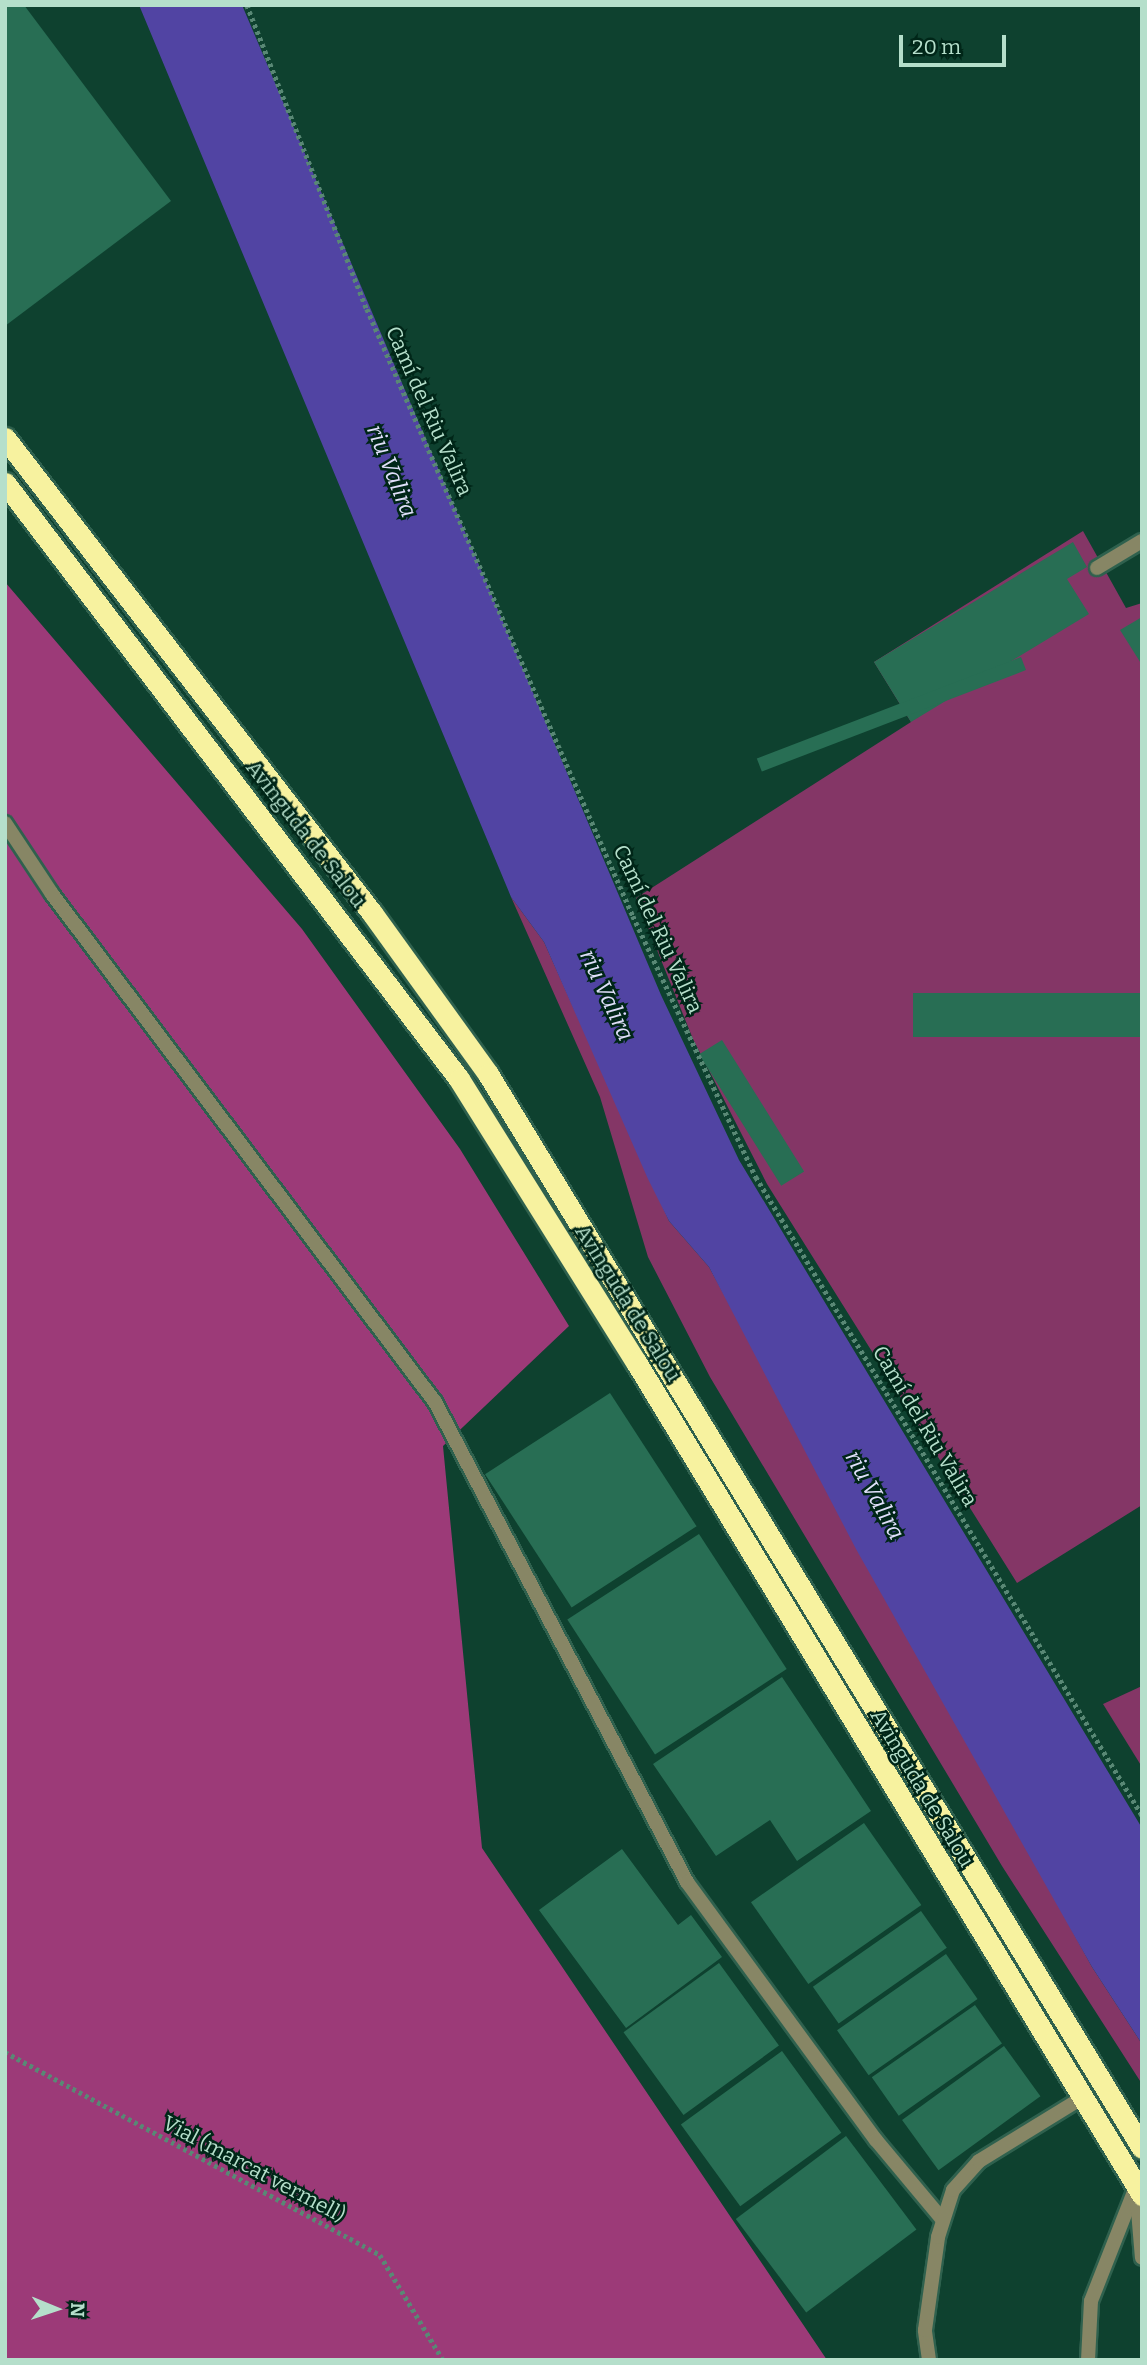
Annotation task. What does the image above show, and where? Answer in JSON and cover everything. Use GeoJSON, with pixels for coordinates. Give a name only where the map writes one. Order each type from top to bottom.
{"type":"FeatureCollection","features":[{"type":"Feature","properties":{"kind":"highway","name":"Avinguda de Salou"},"geometry":{"type":"LineString","coordinates":[[5,438],[372,914],[488,1074],[1142,2148]]}},
{"type":"Feature","properties":{"kind":"highway","name":"Avinguda de Salou"},"geometry":{"type":"LineString","coordinates":[[5,483],[459,1079],[636,1362],[1139,2191]]}},
{"type":"Feature","properties":{"kind":"street"},"geometry":{"type":"LineString","coordinates":[[1097,568],[1142,541]]}},
{"type":"Feature","properties":{"kind":"street"},"geometry":{"type":"LineString","coordinates":[[5,823],[52,894],[435,1402],[687,1882],[876,2140],[943,2220]]}},
{"type":"Feature","properties":{"kind":"street"},"geometry":{"type":"LineString","coordinates":[[929,2360],[925,2330],[943,2220],[953,2190],[979,2161],[1082,2098]]}},
{"type":"Feature","properties":{"kind":"street"},"geometry":{"type":"LineString","coordinates":[[1139,2191],[1142,2258]]}},
{"type":"Feature","properties":{"kind":"street"},"geometry":{"type":"LineString","coordinates":[[1088,2360],[1091,2301],[1139,2191]]}},
{"type":"Feature","properties":{"kind":"path","name":"Camí del Riu Valira"},"geometry":{"type":"LineString","coordinates":[[247,5],[367,309],[633,916],[756,1177],[1142,1815]]}},
{"type":"Feature","properties":{"kind":"path","name":"Vial (marcat vermell)"},"geometry":{"type":"LineString","coordinates":[[5,2052],[380,2255],[443,2360]]}},
{"type":"Feature","properties":{"kind":"shaded area"},"geometry":{"type":"Polygon","coordinates":[[[1083,531],[1126,608],[1142,603],[1142,1505],[1017,1583],[767,1184],[693,1039],[636,898],[911,722],[874,662],[1083,531]]]}},
{"type":"Feature","properties":{"kind":"shaded area"},"geometry":{"type":"Polygon","coordinates":[[[5,582],[302,929],[460,1149],[569,1326],[443,1446],[482,1848],[827,2360],[5,2360],[5,582]]]}},
{"type":"Feature","properties":{"kind":"shaded area"},"geometry":{"type":"Polygon","coordinates":[[[511,897],[544,942],[669,1221],[709,1267],[1092,1967],[1142,2044],[1142,2084],[1002,1866],[710,1377],[648,1257],[600,1097],[511,897]]]}},
{"type":"Feature","properties":{"kind":"shaded area"},"geometry":{"type":"Polygon","coordinates":[[[1142,1686],[1142,1767],[1103,1704],[1142,1686]]]}},
{"type":"Feature","properties":{"kind":"water","name":"riu Valira"},"geometry":{"type":"Polygon","coordinates":[[[139,5],[242,5],[661,995],[739,1160],[1142,1828],[1142,2044],[1092,1967],[856,1549],[709,1267],[669,1221],[648,1179],[544,942],[511,897],[139,5]]]}},
{"type":"Feature","properties":{"kind":"building"},"geometry":{"type":"Polygon","coordinates":[[[5,5],[24,5],[171,201],[5,326],[5,5]]]}},
{"type":"Feature","properties":{"kind":"building"},"geometry":{"type":"Polygon","coordinates":[[[1073,542],[1087,567],[1067,579],[1089,614],[911,722],[874,662],[1073,542]]]}},
{"type":"Feature","properties":{"kind":"building"},"geometry":{"type":"Polygon","coordinates":[[[1142,617],[1142,665],[1120,630],[1142,617]]]}},
{"type":"Feature","properties":{"kind":"building"},"geometry":{"type":"Polygon","coordinates":[[[1021,657],[1026,670],[762,771],[757,758],[1021,657]]]}},
{"type":"Feature","properties":{"kind":"building"},"geometry":{"type":"Polygon","coordinates":[[[913,993],[1142,993],[1142,1037],[913,1037],[913,993]]]}},
{"type":"Feature","properties":{"kind":"building"},"geometry":{"type":"Polygon","coordinates":[[[722,1040],[804,1171],[781,1186],[699,1054],[722,1040]]]}},
{"type":"Feature","properties":{"kind":"building"},"geometry":{"type":"Polygon","coordinates":[[[610,1393],[697,1526],[572,1607],[485,1474],[610,1393]]]}},
{"type":"Feature","properties":{"kind":"building"},"geometry":{"type":"Polygon","coordinates":[[[699,1534],[787,1669],[655,1755],[567,1620],[699,1534]]]}},
{"type":"Feature","properties":{"kind":"building"},"geometry":{"type":"Polygon","coordinates":[[[782,1677],[871,1811],[797,1861],[770,1820],[716,1856],[653,1764],[782,1677]]]}},
{"type":"Feature","properties":{"kind":"building"},"geometry":{"type":"Polygon","coordinates":[[[864,1823],[921,1905],[808,1984],[751,1902],[864,1823]]]}},
{"type":"Feature","properties":{"kind":"building"},"geometry":{"type":"Polygon","coordinates":[[[622,1849],[678,1925],[691,1915],[722,1957],[626,2028],[539,1910],[622,1849]]]}},
{"type":"Feature","properties":{"kind":"building"},"geometry":{"type":"Polygon","coordinates":[[[921,1911],[947,1948],[839,2024],[813,1987],[921,1911]]]}},
{"type":"Feature","properties":{"kind":"building"},"geometry":{"type":"Polygon","coordinates":[[[946,1954],[978,1999],[869,2075],[837,2030],[946,1954]]]}},
{"type":"Feature","properties":{"kind":"building"},"geometry":{"type":"Polygon","coordinates":[[[719,1963],[779,2046],[683,2115],[624,2032],[719,1963]]]}},
{"type":"Feature","properties":{"kind":"building"},"geometry":{"type":"Polygon","coordinates":[[[975,2005],[1002,2044],[899,2116],[872,2077],[975,2005]]]}},
{"type":"Feature","properties":{"kind":"building"},"geometry":{"type":"Polygon","coordinates":[[[1004,2046],[1040,2096],[939,2170],[902,2120],[1004,2046]]]}},
{"type":"Feature","properties":{"kind":"building"},"geometry":{"type":"Polygon","coordinates":[[[782,2051],[841,2133],[740,2206],[681,2124],[782,2051]]]}},
{"type":"Feature","properties":{"kind":"building"},"geometry":{"type":"Polygon","coordinates":[[[846,2136],[916,2229],[806,2312],[736,2219],[846,2136]]]}}]}
